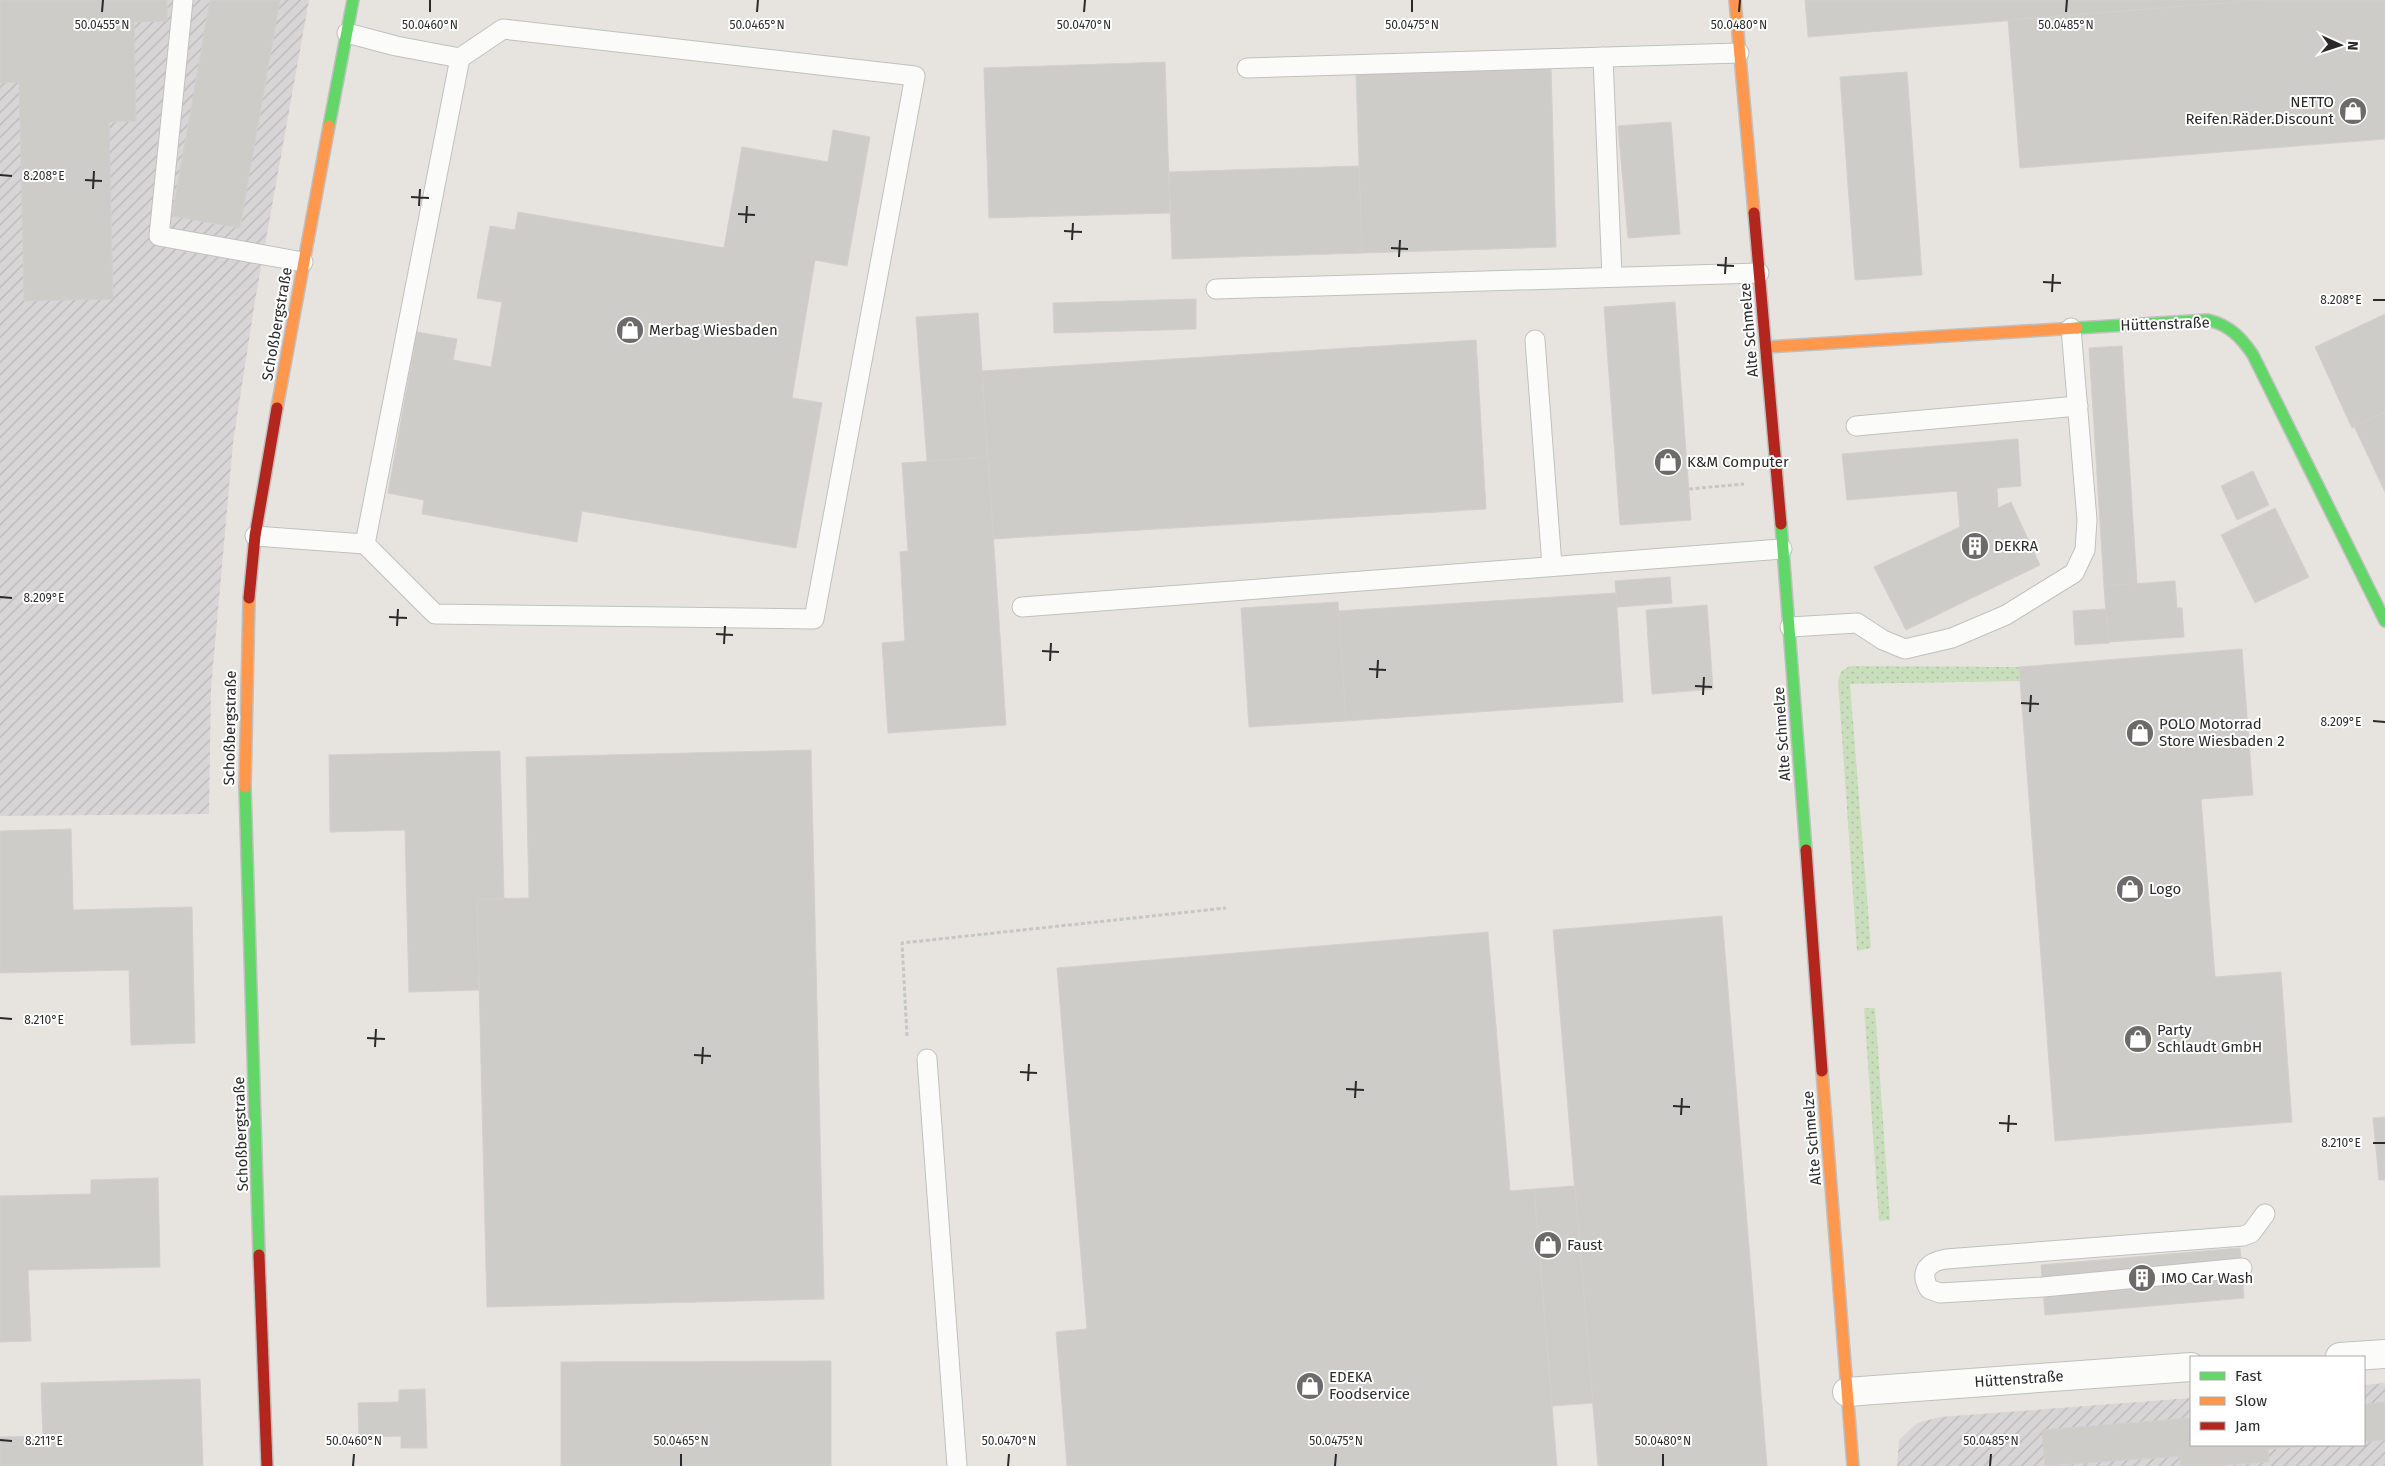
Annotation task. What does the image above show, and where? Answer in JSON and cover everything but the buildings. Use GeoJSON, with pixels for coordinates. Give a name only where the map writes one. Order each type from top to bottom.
{"type":"FeatureCollection","features":[{"type":"Feature","properties":{"kind":"street","name":"Schoßbergstraße"},"geometry":{"type":"LineString","coordinates":[[267,1466],[246,887],[244,750],[248,606],[256,536],[303,262],[353,0]]}},
{"type":"Feature","properties":{"kind":"street","name":"Alte Schmelze"},"geometry":{"type":"LineString","coordinates":[[1735,0],[1790,627],[1818,1026],[1853,1466]]}},
{"type":"Feature","properties":{"kind":"street","name":"Hüttenstraße"},"geometry":{"type":"LineString","coordinates":[[1766,348],[2208,320],[2220,322],[2234,330],[2253,355],[2385,621]]}},
{"type":"Feature","properties":{"kind":"street"},"geometry":{"type":"LineString","coordinates":[[2355,1356],[2385,1354]]}},
{"type":"Feature","properties":{"kind":"street","name":"Hüttenstraße"},"geometry":{"type":"LineString","coordinates":[[1847,1392],[2190,1367]]}},
{"type":"Feature","properties":{"kind":"lane"},"geometry":{"type":"LineString","coordinates":[[183,0],[159,236],[303,262]]}},
{"type":"Feature","properties":{"kind":"lane"},"geometry":{"type":"LineString","coordinates":[[256,536],[365,544],[435,614],[814,619],[915,76],[503,29],[460,58],[396,46],[347,33]]}},
{"type":"Feature","properties":{"kind":"lane"},"geometry":{"type":"LineString","coordinates":[[1247,68],[1740,53]]}},
{"type":"Feature","properties":{"kind":"lane"},"geometry":{"type":"LineString","coordinates":[[1603,57],[1612,277]]}},
{"type":"Feature","properties":{"kind":"lane"},"geometry":{"type":"LineString","coordinates":[[365,544],[460,58]]}},
{"type":"Feature","properties":{"kind":"lane"},"geometry":{"type":"LineString","coordinates":[[1216,289],[1759,273]]}},
{"type":"Feature","properties":{"kind":"lane"},"geometry":{"type":"LineString","coordinates":[[1790,627],[1857,623],[1883,640],[1905,649],[1952,638],[2006,615],[2074,573],[2085,550],[2087,520],[2071,328]]}},
{"type":"Feature","properties":{"kind":"lane"},"geometry":{"type":"LineString","coordinates":[[1535,340],[1552,566]]}},
{"type":"Feature","properties":{"kind":"lane"},"geometry":{"type":"LineString","coordinates":[[1856,426],[2078,406]]}},
{"type":"Feature","properties":{"kind":"lane"},"geometry":{"type":"LineString","coordinates":[[1022,607],[1782,549]]}},
{"type":"Feature","properties":{"kind":"lane"},"geometry":{"type":"LineString","coordinates":[[927,1059],[957,1466]]}},
{"type":"Feature","properties":{"kind":"lane"},"geometry":{"type":"LineString","coordinates":[[2242,1268],[2043,1287],[1940,1293],[1929,1289],[1925,1278],[1927,1267],[1930,1263],[1946,1259],[2243,1236],[2250,1233],[2265,1214]]}},
{"type":"Feature","properties":{"kind":"path"},"geometry":{"type":"LineString","coordinates":[[1689,488],[1777,482]]}},
{"type":"Feature","properties":{"kind":"path"},"geometry":{"type":"LineString","coordinates":[[927,1059],[907,1036],[902,943],[1226,908]]}},
{"type":"Feature","properties":{"kind":"shaded area"},"geometry":{"type":"Polygon","coordinates":[[[0,0],[309,0],[255,301],[233,443],[211,689],[209,814],[0,816],[0,0]]]}},
{"type":"Feature","properties":{"kind":"shaded area"},"geometry":{"type":"Polygon","coordinates":[[[2385,1383],[2385,1466],[1897,1466],[1899,1440],[1917,1423],[1940,1417],[2190,1398],[2190,1446],[2365,1446],[2365,1385],[2385,1383]]]}},
{"type":"Feature","properties":{"kind":"green space"},"geometry":{"type":"Polygon","coordinates":[[[1850,666],[2019,667],[2020,681],[1850,684],[1871,948],[1857,951],[1838,681],[1841,671],[1850,666]]]}},
{"type":"Feature","properties":{"kind":"green space"},"geometry":{"type":"Polygon","coordinates":[[[1864,1008],[1875,1008],[1890,1220],[1879,1221],[1864,1008]]]}},
{"type":"Feature","properties":{"kind":"traffic: fast"},"geometry":{"type":"LineString","coordinates":[[329,126],[353,0]]}},
{"type":"Feature","properties":{"kind":"traffic: fast"},"geometry":{"type":"LineString","coordinates":[[2077,328],[2208,320],[2222,325],[2239,337],[2253,355],[2385,621]]}},
{"type":"Feature","properties":{"kind":"traffic: fast"},"geometry":{"type":"LineString","coordinates":[[1781,524],[1806,850]]}},
{"type":"Feature","properties":{"kind":"traffic: fast"},"geometry":{"type":"LineString","coordinates":[[245,787],[259,1255]]}},
{"type":"Feature","properties":{"kind":"traffic: slow"},"geometry":{"type":"LineString","coordinates":[[1735,0],[1754,213]]}},
{"type":"Feature","properties":{"kind":"traffic: slow"},"geometry":{"type":"LineString","coordinates":[[277,408],[329,126]]}},
{"type":"Feature","properties":{"kind":"traffic: slow"},"geometry":{"type":"LineString","coordinates":[[1766,347],[2077,328]]}},
{"type":"Feature","properties":{"kind":"traffic: slow"},"geometry":{"type":"LineString","coordinates":[[245,787],[249,598]]}},
{"type":"Feature","properties":{"kind":"traffic: slow"},"geometry":{"type":"LineString","coordinates":[[1822,1071],[1853,1466]]}},
{"type":"Feature","properties":{"kind":"traffic: jam"},"geometry":{"type":"LineString","coordinates":[[1754,213],[1781,524]]}},
{"type":"Feature","properties":{"kind":"traffic: jam"},"geometry":{"type":"LineString","coordinates":[[249,598],[255,536],[277,408]]}},
{"type":"Feature","properties":{"kind":"traffic: jam"},"geometry":{"type":"LineString","coordinates":[[1806,850],[1822,1071]]}},
{"type":"Feature","properties":{"kind":"traffic: jam"},"geometry":{"type":"LineString","coordinates":[[259,1255],[267,1466]]}},
{"type":"Feature","properties":{"kind":"place","name":"NETTO Reifen.Räder.Discount"},"geometry":{"type":"Point","coordinates":[2353,111]}},
{"type":"Feature","properties":{"kind":"place","name":"Merbag Wiesbaden"},"geometry":{"type":"Point","coordinates":[630,330]}},
{"type":"Feature","properties":{"kind":"place","name":"K&M Computer"},"geometry":{"type":"Point","coordinates":[1668,462]}},
{"type":"Feature","properties":{"kind":"place","name":"DEKRA"},"geometry":{"type":"Point","coordinates":[1975,546]}},
{"type":"Feature","properties":{"kind":"place","name":"POLO Motorrad Store Wiesbaden 2"},"geometry":{"type":"Point","coordinates":[2140,733]}},
{"type":"Feature","properties":{"kind":"place","name":"Logo"},"geometry":{"type":"Point","coordinates":[2130,889]}},
{"type":"Feature","properties":{"kind":"place","name":"Party Schlaudt GmbH"},"geometry":{"type":"Point","coordinates":[2138,1039]}},
{"type":"Feature","properties":{"kind":"place","name":"Faust"},"geometry":{"type":"Point","coordinates":[1548,1245]}},
{"type":"Feature","properties":{"kind":"place","name":"IMO Car Wash"},"geometry":{"type":"Point","coordinates":[2142,1278]}},
{"type":"Feature","properties":{"kind":"place","name":"EDEKA Foodservice"},"geometry":{"type":"Point","coordinates":[1310,1386]}}]}
